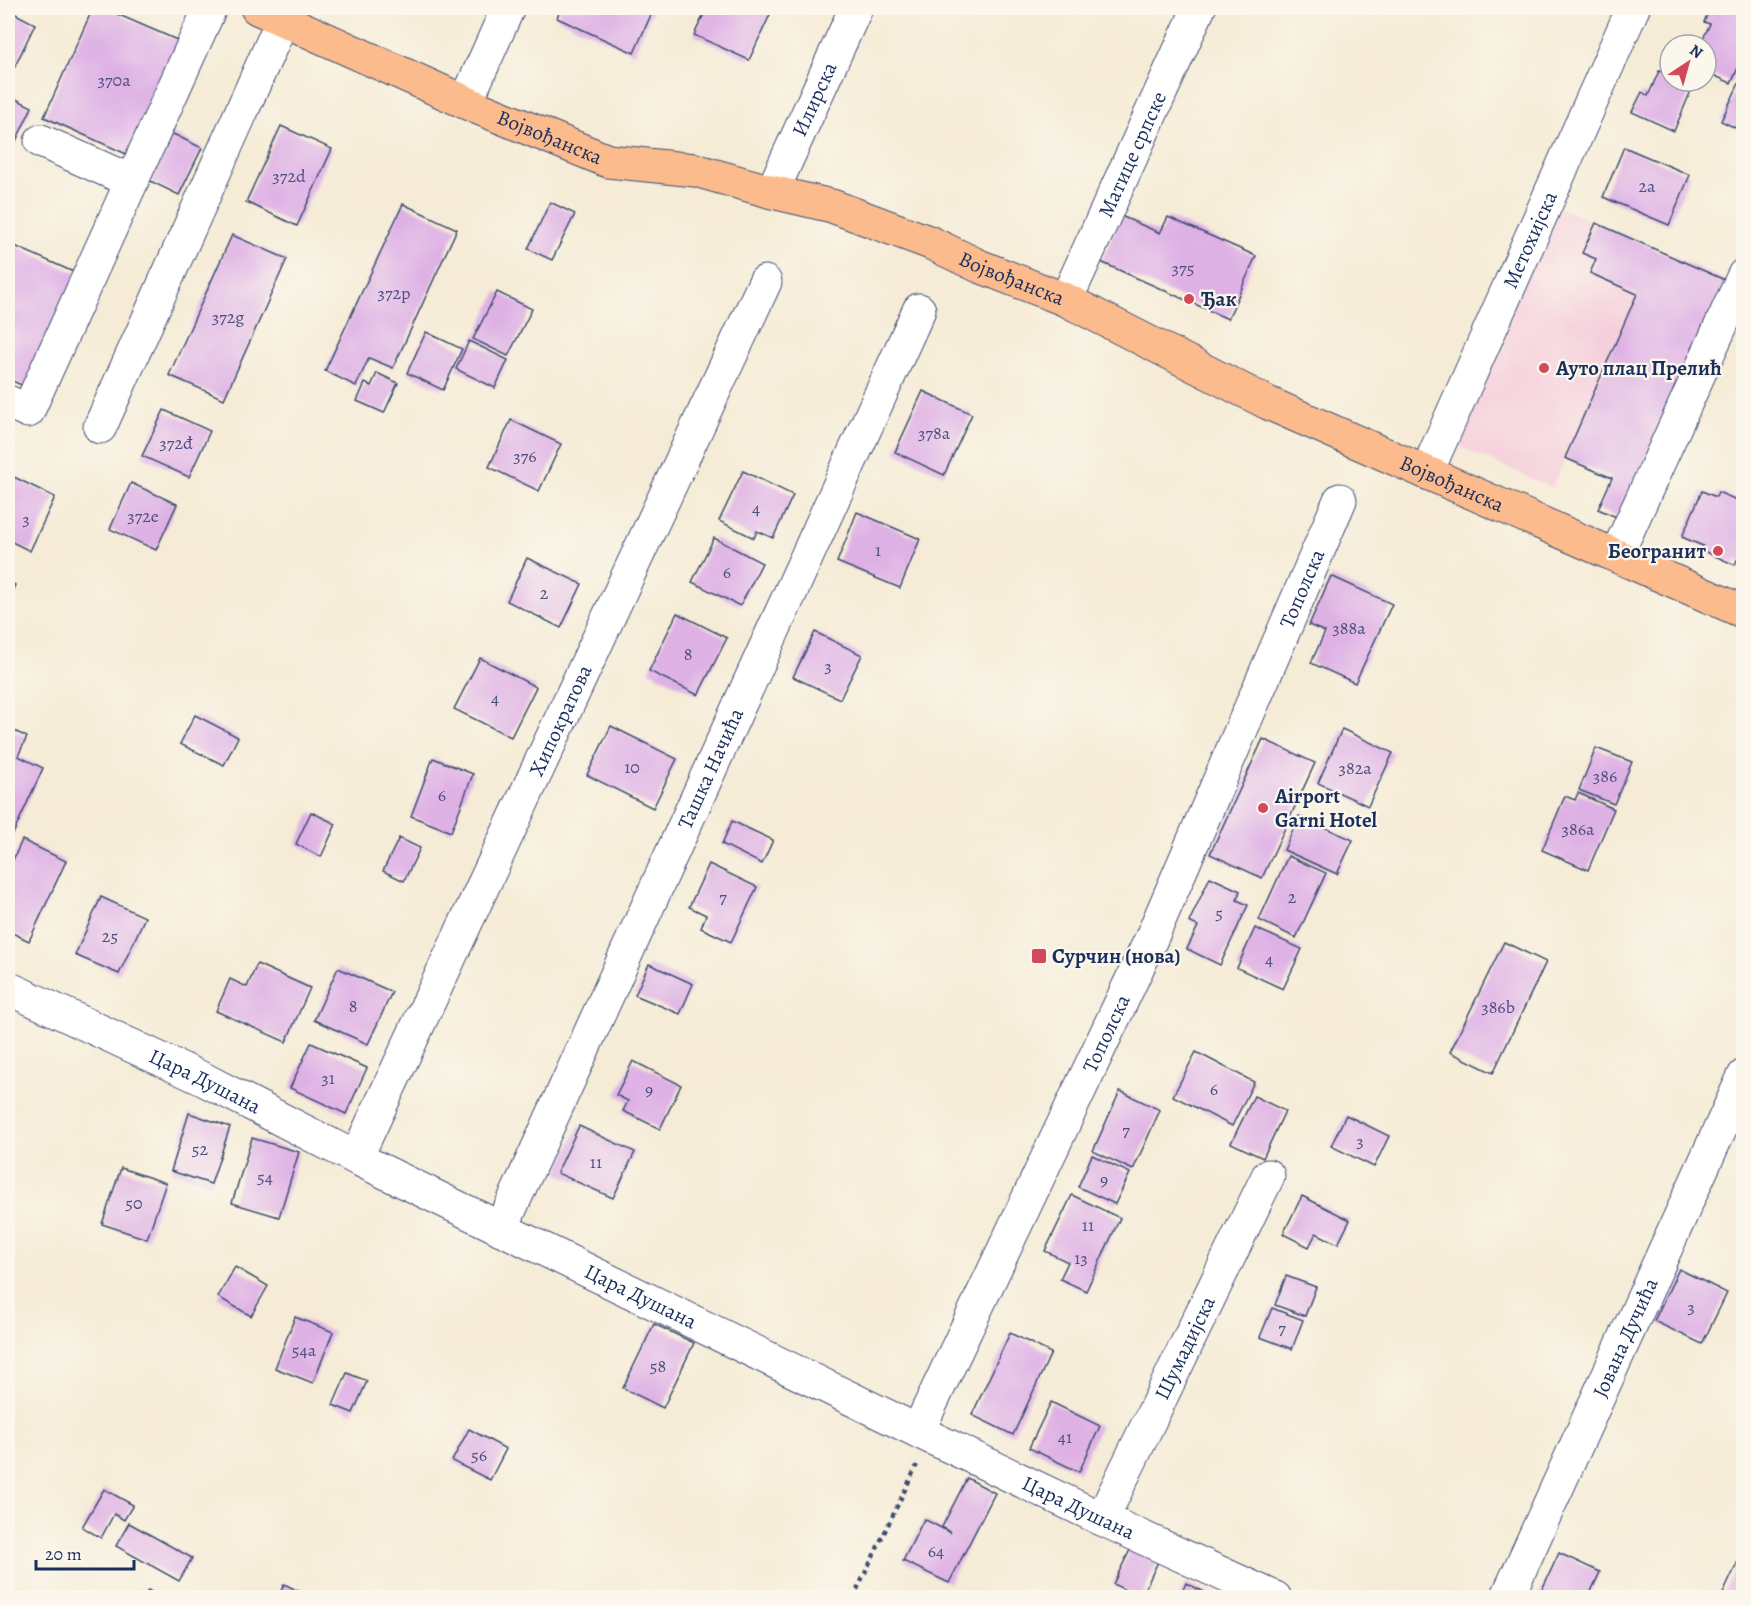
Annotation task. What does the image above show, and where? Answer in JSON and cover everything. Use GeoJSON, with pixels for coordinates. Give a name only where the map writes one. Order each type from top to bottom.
{"type":"FeatureCollection","features":[{"type":"Feature","properties":{"kind":"main road","name":"Војвођанска"},"geometry":{"type":"LineString","coordinates":[[270,13],[466,102],[608,161],[695,170],[832,206],[931,243],[979,266],[1066,300],[1269,403],[1617,554],[1743,612]]}},
{"type":"Feature","properties":{"kind":"street"},"geometry":{"type":"LineString","coordinates":[[8,402],[28,411],[210,8]]}},
{"type":"Feature","properties":{"kind":"street"},"geometry":{"type":"LineString","coordinates":[[466,102],[508,8]]}},
{"type":"Feature","properties":{"kind":"street","name":"Илирска"},"geometry":{"type":"LineString","coordinates":[[772,192],[856,8]]}},
{"type":"Feature","properties":{"kind":"street","name":"Матице српске"},"geometry":{"type":"LineString","coordinates":[[1066,300],[1199,8]]}},
{"type":"Feature","properties":{"kind":"street","name":"Метохијска"},"geometry":{"type":"LineString","coordinates":[[1428,473],[1633,8]]}},
{"type":"Feature","properties":{"kind":"street"},"geometry":{"type":"LineString","coordinates":[[100,427],[270,13]]}},
{"type":"Feature","properties":{"kind":"street"},"geometry":{"type":"LineString","coordinates":[[41,141],[131,181]]}},
{"type":"Feature","properties":{"kind":"street"},"geometry":{"type":"LineString","coordinates":[[1617,554],[1743,276]]}},
{"type":"Feature","properties":{"kind":"street","name":"Хипократова"},"geometry":{"type":"LineString","coordinates":[[356,1158],[765,282]]}},
{"type":"Feature","properties":{"kind":"street","name":"Ташка Начића"},"geometry":{"type":"LineString","coordinates":[[501,1229],[919,310]]}},
{"type":"Feature","properties":{"kind":"street","name":"Тополска"},"geometry":{"type":"LineString","coordinates":[[924,1434],[1152,938],[1340,500]]}},
{"type":"Feature","properties":{"kind":"street","name":"Цара Душана"},"geometry":{"type":"LineString","coordinates":[[8,988],[203,1079],[356,1158],[924,1434],[1275,1598]]}},
{"type":"Feature","properties":{"kind":"street","name":"Јована Дучића"},"geometry":{"type":"LineString","coordinates":[[1507,1598],[1743,1076]]}},
{"type":"Feature","properties":{"kind":"street","name":"Шумадијска"},"geometry":{"type":"LineString","coordinates":[[1102,1519],[1268,1176]]}},
{"type":"Feature","properties":{"kind":"path"},"geometry":{"type":"LineString","coordinates":[[853,1598],[924,1434]]}},
{"type":"Feature","properties":{"kind":"shaded area","name":"Ауто плац Прелић"},"geometry":{"type":"Polygon","coordinates":[[[1554,205],[1657,250],[1552,488],[1450,442],[1554,205]]]}},
{"type":"Feature","properties":{"kind":"building"},"geometry":{"type":"Polygon","coordinates":[[[93,8],[103,8],[184,43],[133,157],[44,117],[93,8]]]}},
{"type":"Feature","properties":{"kind":"building"},"geometry":{"type":"Polygon","coordinates":[[[561,8],[654,8],[634,53],[557,18],[561,8]]]}},
{"type":"Feature","properties":{"kind":"building"},"geometry":{"type":"Polygon","coordinates":[[[707,8],[773,8],[749,60],[694,35],[707,8]]]}},
{"type":"Feature","properties":{"kind":"building"},"geometry":{"type":"Polygon","coordinates":[[[980,8],[995,8],[992,13],[980,8]]]}},
{"type":"Feature","properties":{"kind":"building"},"geometry":{"type":"Polygon","coordinates":[[[1710,8],[1744,8],[1744,55],[1731,83],[1718,77],[1718,33],[1706,33],[1710,24],[1704,22],[1710,8]]]}},
{"type":"Feature","properties":{"kind":"building"},"geometry":{"type":"Polygon","coordinates":[[[8,10],[35,24],[8,81],[8,10]]]}},
{"type":"Feature","properties":{"kind":"building"},"geometry":{"type":"Polygon","coordinates":[[[1658,73],[1658,93],[1690,93],[1674,131],[1632,112],[1642,92],[1648,96],[1658,73]]]}},
{"type":"Feature","properties":{"kind":"building"},"geometry":{"type":"Polygon","coordinates":[[[1744,73],[1744,132],[1721,121],[1744,73]]]}},
{"type":"Feature","properties":{"kind":"building"},"geometry":{"type":"Polygon","coordinates":[[[8,95],[32,107],[8,158],[8,95]]]}},
{"type":"Feature","properties":{"kind":"building"},"geometry":{"type":"Polygon","coordinates":[[[281,126],[332,149],[297,226],[246,202],[281,126]]]}},
{"type":"Feature","properties":{"kind":"building"},"geometry":{"type":"Polygon","coordinates":[[[167,131],[202,148],[179,195],[144,178],[167,131]]]}},
{"type":"Feature","properties":{"kind":"building"},"geometry":{"type":"Polygon","coordinates":[[[1624,147],[1690,175],[1669,225],[1603,197],[1624,147]]]}},
{"type":"Feature","properties":{"kind":"building"},"geometry":{"type":"Polygon","coordinates":[[[550,202],[575,214],[552,260],[528,249],[550,202]]]}},
{"type":"Feature","properties":{"kind":"building"},"geometry":{"type":"Polygon","coordinates":[[[403,204],[457,229],[393,368],[369,358],[356,386],[325,371],[403,204]]]}},
{"type":"Feature","properties":{"kind":"building"},"geometry":{"type":"Polygon","coordinates":[[[1121,216],[1160,233],[1168,217],[1256,256],[1228,319],[1101,262],[1121,216]]]}},
{"type":"Feature","properties":{"kind":"building"},"geometry":{"type":"Polygon","coordinates":[[[1596,223],[1727,281],[1621,519],[1598,509],[1612,478],[1565,458],[1637,294],[1590,273],[1596,259],[1582,253],[1596,223]]]}},
{"type":"Feature","properties":{"kind":"building"},"geometry":{"type":"Polygon","coordinates":[[[232,235],[287,259],[224,399],[169,375],[232,235]]]}},
{"type":"Feature","properties":{"kind":"building"},"geometry":{"type":"Polygon","coordinates":[[[8,243],[78,274],[28,388],[8,379],[8,243]]]}},
{"type":"Feature","properties":{"kind":"building"},"geometry":{"type":"Polygon","coordinates":[[[497,292],[532,309],[508,356],[473,339],[497,292]]]}},
{"type":"Feature","properties":{"kind":"building"},"geometry":{"type":"Polygon","coordinates":[[[426,332],[462,349],[443,390],[407,373],[426,332]]]}},
{"type":"Feature","properties":{"kind":"building"},"geometry":{"type":"Polygon","coordinates":[[[469,341],[508,360],[495,388],[456,369],[469,341]]]}},
{"type":"Feature","properties":{"kind":"building"},"geometry":{"type":"Polygon","coordinates":[[[377,373],[398,383],[384,413],[357,401],[365,383],[371,386],[377,373]]]}},
{"type":"Feature","properties":{"kind":"building"},"geometry":{"type":"Polygon","coordinates":[[[923,391],[972,414],[944,475],[895,452],[923,391]]]}},
{"type":"Feature","properties":{"kind":"building"},"geometry":{"type":"Polygon","coordinates":[[[164,410],[210,431],[189,477],[142,456],[164,410]]]}},
{"type":"Feature","properties":{"kind":"building"},"geometry":{"type":"Polygon","coordinates":[[[511,420],[561,444],[539,491],[489,467],[511,420]]]}},
{"type":"Feature","properties":{"kind":"building"},"geometry":{"type":"Polygon","coordinates":[[[743,471],[793,495],[773,538],[757,531],[754,538],[719,521],[743,471]]]}},
{"type":"Feature","properties":{"kind":"building"},"geometry":{"type":"Polygon","coordinates":[[[14,477],[55,497],[30,551],[8,540],[8,491],[14,477]]]}},
{"type":"Feature","properties":{"kind":"building"},"geometry":{"type":"Polygon","coordinates":[[[131,483],[177,504],[156,550],[110,529],[131,483]]]}},
{"type":"Feature","properties":{"kind":"building"},"geometry":{"type":"Polygon","coordinates":[[[1702,491],[1716,497],[1718,492],[1744,503],[1744,563],[1737,560],[1735,565],[1701,550],[1703,546],[1682,537],[1702,491]]]}},
{"type":"Feature","properties":{"kind":"building"},"geometry":{"type":"Polygon","coordinates":[[[857,512],[920,539],[900,588],[837,562],[857,512]]]}},
{"type":"Feature","properties":{"kind":"building"},"geometry":{"type":"Polygon","coordinates":[[[714,538],[762,563],[740,606],[692,582],[714,538]]]}},
{"type":"Feature","properties":{"kind":"building"},"geometry":{"type":"Polygon","coordinates":[[[527,558],[582,584],[561,628],[507,601],[527,558]]]}},
{"type":"Feature","properties":{"kind":"building"},"geometry":{"type":"Polygon","coordinates":[[[1331,576],[1392,604],[1355,683],[1311,663],[1325,632],[1309,625],[1331,576]]]}},
{"type":"Feature","properties":{"kind":"building"},"geometry":{"type":"Polygon","coordinates":[[[8,581],[15,585],[8,600],[8,581]]]}},
{"type":"Feature","properties":{"kind":"building"},"geometry":{"type":"Polygon","coordinates":[[[677,613],[727,638],[698,695],[649,671],[677,613]]]}},
{"type":"Feature","properties":{"kind":"building"},"geometry":{"type":"Polygon","coordinates":[[[815,632],[862,655],[840,699],[793,677],[815,632]]]}},
{"type":"Feature","properties":{"kind":"building"},"geometry":{"type":"Polygon","coordinates":[[[480,658],[536,687],[511,737],[454,709],[480,658]]]}},
{"type":"Feature","properties":{"kind":"building"},"geometry":{"type":"Polygon","coordinates":[[[195,715],[238,737],[224,765],[180,744],[195,715]]]}},
{"type":"Feature","properties":{"kind":"building"},"geometry":{"type":"Polygon","coordinates":[[[611,726],[677,759],[653,808],[587,775],[611,726]]]}},
{"type":"Feature","properties":{"kind":"building"},"geometry":{"type":"Polygon","coordinates":[[[8,728],[27,737],[18,756],[43,768],[13,834],[8,832],[8,728]]]}},
{"type":"Feature","properties":{"kind":"building"},"geometry":{"type":"Polygon","coordinates":[[[1342,729],[1393,753],[1368,806],[1318,783],[1342,729]]]}},
{"type":"Feature","properties":{"kind":"building","name":"Airport Garni Hotel"},"geometry":{"type":"Polygon","coordinates":[[[1263,739],[1315,763],[1262,878],[1210,854],[1263,739]]]}},
{"type":"Feature","properties":{"kind":"building"},"geometry":{"type":"Polygon","coordinates":[[[1596,748],[1632,762],[1614,804],[1579,790],[1596,748]]]}},
{"type":"Feature","properties":{"kind":"building"},"geometry":{"type":"Polygon","coordinates":[[[433,758],[473,774],[451,832],[411,816],[433,758]]]}},
{"type":"Feature","properties":{"kind":"building"},"geometry":{"type":"Polygon","coordinates":[[[1578,793],[1614,809],[1588,870],[1542,850],[1565,796],[1575,800],[1578,793]]]}},
{"type":"Feature","properties":{"kind":"building"},"geometry":{"type":"Polygon","coordinates":[[[311,812],[336,824],[321,857],[296,844],[311,812]]]}},
{"type":"Feature","properties":{"kind":"building"},"geometry":{"type":"Polygon","coordinates":[[[1299,816],[1353,840],[1337,874],[1284,850],[1299,816]]]}},
{"type":"Feature","properties":{"kind":"building"},"geometry":{"type":"Polygon","coordinates":[[[732,821],[773,840],[762,864],[722,844],[732,821]]]}},
{"type":"Feature","properties":{"kind":"building"},"geometry":{"type":"Polygon","coordinates":[[[399,838],[420,848],[404,881],[383,871],[399,838]]]}},
{"type":"Feature","properties":{"kind":"building"},"geometry":{"type":"Polygon","coordinates":[[[22,840],[66,861],[29,941],[8,931],[8,871],[22,840]]]}},
{"type":"Feature","properties":{"kind":"building"},"geometry":{"type":"Polygon","coordinates":[[[1288,856],[1326,873],[1296,938],[1259,920],[1288,856]]]}},
{"type":"Feature","properties":{"kind":"building"},"geometry":{"type":"Polygon","coordinates":[[[709,864],[757,887],[731,942],[701,928],[706,915],[689,907],[709,864]]]}},
{"type":"Feature","properties":{"kind":"building"},"geometry":{"type":"Polygon","coordinates":[[[1210,877],[1240,891],[1237,900],[1248,905],[1220,965],[1187,949],[1198,926],[1189,922],[1210,877]]]}},
{"type":"Feature","properties":{"kind":"building"},"geometry":{"type":"Polygon","coordinates":[[[101,897],[145,917],[119,974],[75,955],[101,897]]]}},
{"type":"Feature","properties":{"kind":"building"},"geometry":{"type":"Polygon","coordinates":[[[1255,928],[1302,949],[1283,989],[1237,968],[1255,928]]]}},
{"type":"Feature","properties":{"kind":"building"},"geometry":{"type":"Polygon","coordinates":[[[1504,942],[1546,962],[1493,1073],[1450,1052],[1504,942]]]}},
{"type":"Feature","properties":{"kind":"building"},"geometry":{"type":"Polygon","coordinates":[[[257,964],[310,988],[286,1042],[216,1011],[230,979],[247,987],[257,964]]]}},
{"type":"Feature","properties":{"kind":"building"},"geometry":{"type":"Polygon","coordinates":[[[649,964],[693,984],[680,1014],[635,995],[649,964]]]}},
{"type":"Feature","properties":{"kind":"building"},"geometry":{"type":"Polygon","coordinates":[[[338,968],[392,992],[368,1044],[314,1020],[338,968]]]}},
{"type":"Feature","properties":{"kind":"building"},"geometry":{"type":"Polygon","coordinates":[[[311,1043],[367,1068],[346,1114],[290,1088],[311,1043]]]}},
{"type":"Feature","properties":{"kind":"building"},"geometry":{"type":"Polygon","coordinates":[[[1196,1052],[1254,1082],[1232,1126],[1173,1096],[1196,1052]]]}},
{"type":"Feature","properties":{"kind":"building"},"geometry":{"type":"Polygon","coordinates":[[[633,1061],[681,1085],[660,1129],[623,1111],[628,1101],[616,1095],[633,1061]]]}},
{"type":"Feature","properties":{"kind":"building"},"geometry":{"type":"Polygon","coordinates":[[[1120,1091],[1160,1110],[1133,1170],[1093,1151],[1120,1091]]]}},
{"type":"Feature","properties":{"kind":"building"},"geometry":{"type":"Polygon","coordinates":[[[1254,1096],[1285,1111],[1263,1158],[1231,1143],[1254,1096]]]}},
{"type":"Feature","properties":{"kind":"building"},"geometry":{"type":"Polygon","coordinates":[[[189,1113],[230,1127],[211,1184],[171,1171],[189,1113]]]}},
{"type":"Feature","properties":{"kind":"building"},"geometry":{"type":"Polygon","coordinates":[[[1346,1115],[1389,1136],[1374,1167],[1331,1146],[1346,1115]]]}},
{"type":"Feature","properties":{"kind":"building"},"geometry":{"type":"Polygon","coordinates":[[[579,1126],[635,1152],[613,1198],[557,1173],[579,1126]]]}},
{"type":"Feature","properties":{"kind":"building"},"geometry":{"type":"Polygon","coordinates":[[[252,1138],[299,1152],[279,1217],[232,1203],[252,1138]]]}},
{"type":"Feature","properties":{"kind":"building"},"geometry":{"type":"Polygon","coordinates":[[[1092,1155],[1130,1173],[1115,1204],[1078,1187],[1092,1155]]]}},
{"type":"Feature","properties":{"kind":"building"},"geometry":{"type":"Polygon","coordinates":[[[121,1168],[166,1183],[147,1239],[102,1224],[121,1168]]]}},
{"type":"Feature","properties":{"kind":"building"},"geometry":{"type":"Polygon","coordinates":[[[1072,1195],[1120,1218],[1086,1291],[1060,1279],[1068,1262],[1045,1251],[1072,1195]]]}},
{"type":"Feature","properties":{"kind":"building"},"geometry":{"type":"Polygon","coordinates":[[[1302,1196],[1350,1220],[1338,1244],[1316,1233],[1309,1247],[1283,1234],[1302,1196]]]}},
{"type":"Feature","properties":{"kind":"building"},"geometry":{"type":"Polygon","coordinates":[[[235,1267],[268,1286],[251,1316],[218,1297],[235,1267]]]}},
{"type":"Feature","properties":{"kind":"building"},"geometry":{"type":"Polygon","coordinates":[[[1679,1269],[1727,1293],[1702,1344],[1654,1321],[1679,1269]]]}},
{"type":"Feature","properties":{"kind":"building"},"geometry":{"type":"Polygon","coordinates":[[[1286,1276],[1316,1287],[1305,1316],[1275,1305],[1286,1276]]]}},
{"type":"Feature","properties":{"kind":"building"},"geometry":{"type":"Polygon","coordinates":[[[1272,1308],[1303,1320],[1292,1349],[1260,1337],[1272,1308]]]}},
{"type":"Feature","properties":{"kind":"building"},"geometry":{"type":"Polygon","coordinates":[[[295,1317],[333,1332],[313,1383],[275,1368],[295,1317]]]}},
{"type":"Feature","properties":{"kind":"building"},"geometry":{"type":"Polygon","coordinates":[[[654,1324],[694,1343],[663,1408],[623,1388],[654,1324]]]}},
{"type":"Feature","properties":{"kind":"building"},"geometry":{"type":"Polygon","coordinates":[[[1010,1333],[1051,1353],[1013,1435],[972,1415],[1010,1333]]]}},
{"type":"Feature","properties":{"kind":"building"},"geometry":{"type":"Polygon","coordinates":[[[347,1373],[367,1381],[353,1413],[333,1405],[347,1373]]]}},
{"type":"Feature","properties":{"kind":"building"},"geometry":{"type":"Polygon","coordinates":[[[1051,1402],[1100,1426],[1079,1472],[1029,1448],[1051,1402]]]}},
{"type":"Feature","properties":{"kind":"building"},"geometry":{"type":"Polygon","coordinates":[[[469,1429],[506,1449],[490,1480],[452,1461],[469,1429]]]}},
{"type":"Feature","properties":{"kind":"building"},"geometry":{"type":"Polygon","coordinates":[[[967,1478],[995,1493],[949,1583],[903,1561],[924,1519],[951,1533],[942,1527],[967,1478]]]}},
{"type":"Feature","properties":{"kind":"building"},"geometry":{"type":"Polygon","coordinates":[[[104,1489],[133,1505],[124,1520],[114,1514],[101,1538],[82,1527],[104,1489]]]}},
{"type":"Feature","properties":{"kind":"building"},"geometry":{"type":"Polygon","coordinates":[[[129,1523],[192,1558],[179,1581],[116,1546],[129,1523]]]}},
{"type":"Feature","properties":{"kind":"building"},"geometry":{"type":"Polygon","coordinates":[[[1134,1542],[1161,1555],[1141,1598],[1113,1584],[1134,1542]]]}},
{"type":"Feature","properties":{"kind":"building"},"geometry":{"type":"Polygon","coordinates":[[[1744,1549],[1744,1598],[1721,1598],[1744,1549]]]}},
{"type":"Feature","properties":{"kind":"building"},"geometry":{"type":"Polygon","coordinates":[[[1559,1553],[1600,1572],[1588,1598],[1538,1598],[1559,1553]]]}},
{"type":"Feature","properties":{"kind":"building"},"geometry":{"type":"Polygon","coordinates":[[[1186,1583],[1216,1598],[1179,1598],[1186,1583]]]}},
{"type":"Feature","properties":{"kind":"building"},"geometry":{"type":"Polygon","coordinates":[[[284,1584],[313,1598],[278,1598],[284,1584]]]}},
{"type":"Feature","properties":{"kind":"building"},"geometry":{"type":"Polygon","coordinates":[[[148,1590],[161,1598],[144,1598],[148,1590]]]}},
{"type":"Feature","properties":{"kind":"place","name":"Ђак"},"geometry":{"type":"Point","coordinates":[1189,299]}},
{"type":"Feature","properties":{"kind":"place","name":"Ауто плац Прелић"},"geometry":{"type":"Point","coordinates":[1544,368]}},
{"type":"Feature","properties":{"kind":"place","name":"Београнит"},"geometry":{"type":"Point","coordinates":[1718,551]}},
{"type":"Feature","properties":{"kind":"place","name":"Airport Garni Hotel"},"geometry":{"type":"Point","coordinates":[1263,808]}},
{"type":"Feature","properties":{"kind":"place","name":"Сурчин (нова)"},"geometry":{"type":"Point","coordinates":[1039,956]}}]}
